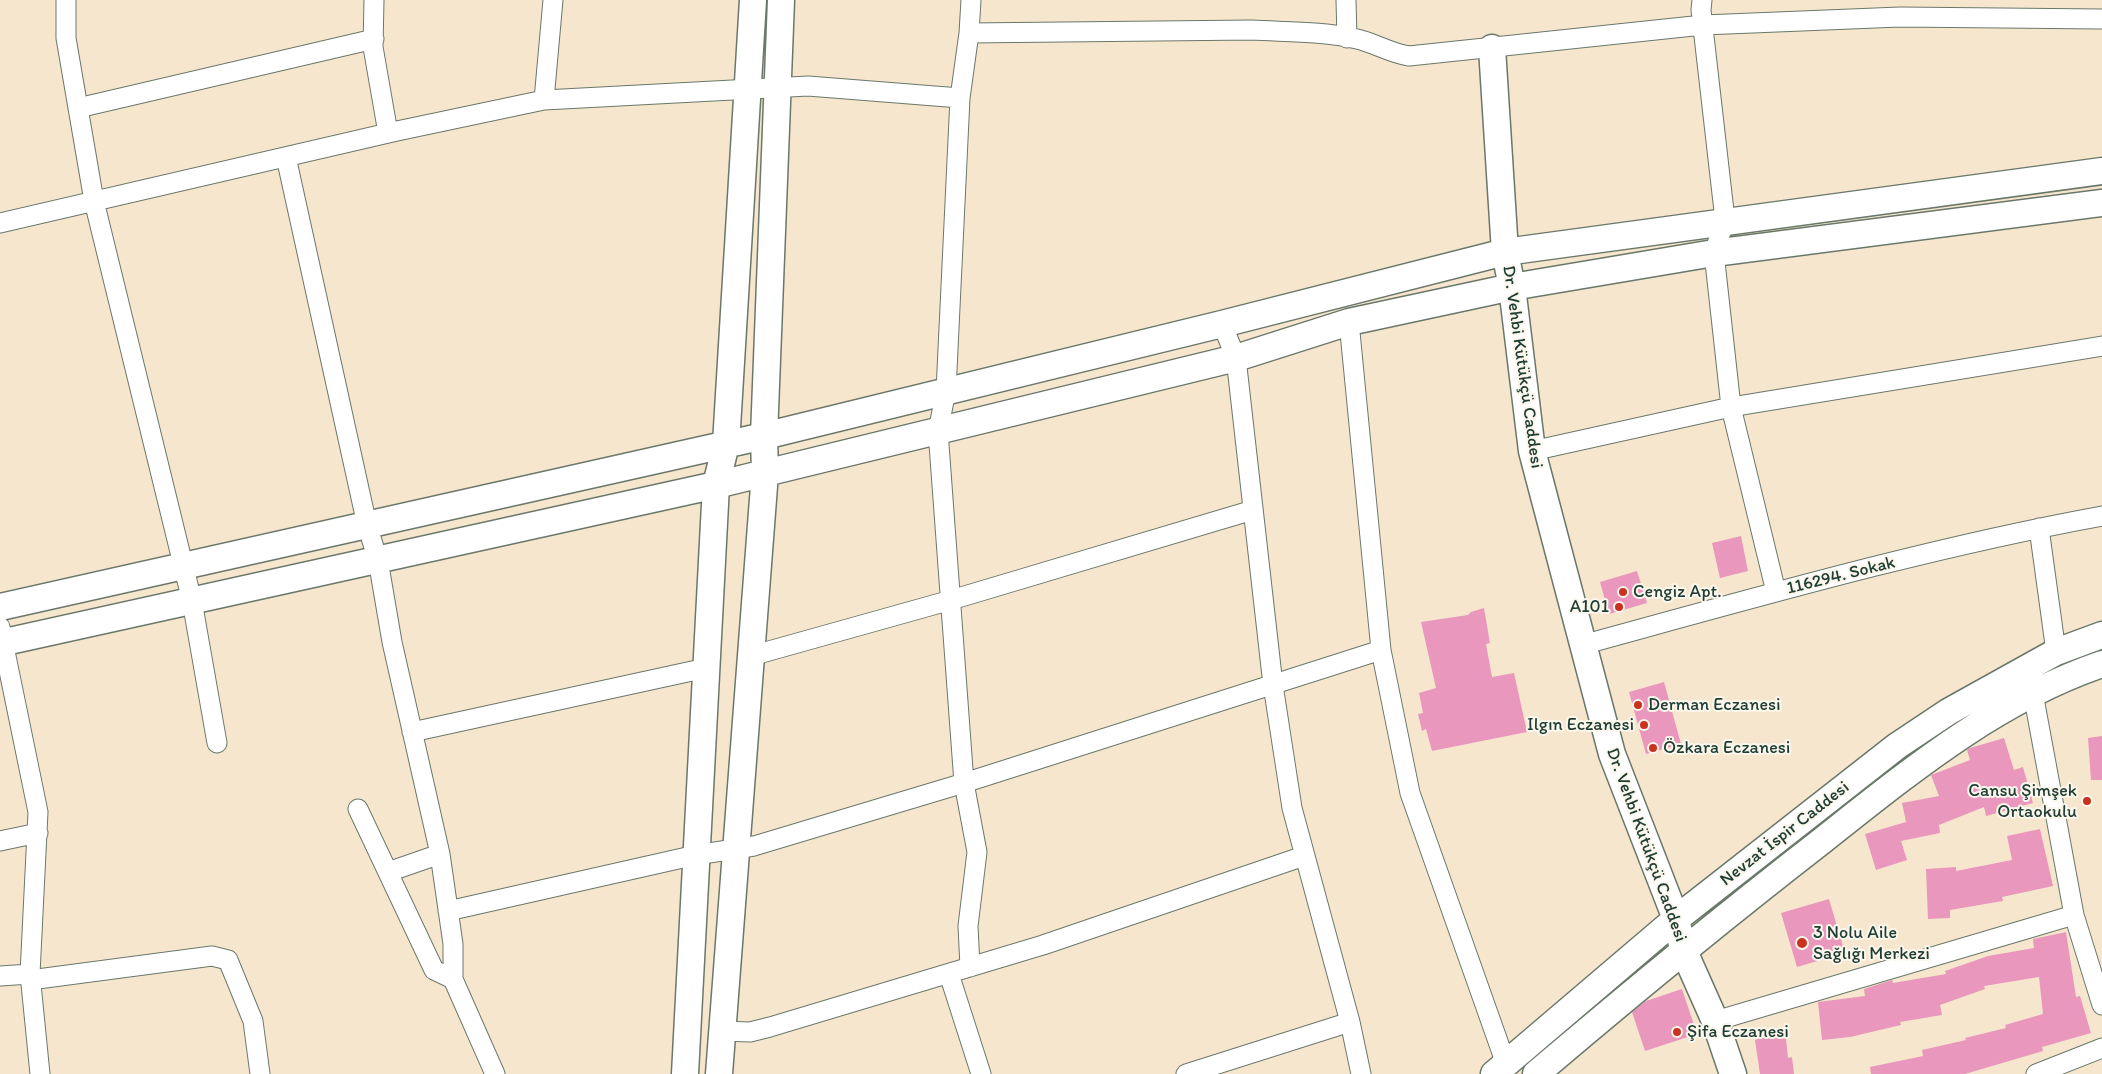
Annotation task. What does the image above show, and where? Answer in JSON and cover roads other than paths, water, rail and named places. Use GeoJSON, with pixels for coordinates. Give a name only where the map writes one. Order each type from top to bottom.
{"type":"FeatureCollection","features":[{"type":"Feature","properties":{"kind":"main road"},"geometry":{"type":"LineString","coordinates":[[685,1074],[716,485],[726,444],[753,0]]}},
{"type":"Feature","properties":{"kind":"main road"},"geometry":{"type":"LineString","coordinates":[[719,1074],[765,473],[764,436],[781,0]]}},
{"type":"Feature","properties":{"kind":"main road","name":"Dr. Vehbi Kütükçü Caddesi"},"geometry":{"type":"LineString","coordinates":[[1492,48],[1505,252],[1512,287],[1532,451],[1612,754],[1676,919],[1683,949],[1714,1020],[1733,1074]]}},
{"type":"Feature","properties":{"kind":"main road"},"geometry":{"type":"LineString","coordinates":[[0,607],[764,436],[1222,324],[1505,252],[1724,220],[2102,171]]}},
{"type":"Feature","properties":{"kind":"main road"},"geometry":{"type":"LineString","coordinates":[[1,637],[192,601],[716,485],[1236,358],[1349,322],[1512,287],[1714,253],[2102,203]]}},
{"type":"Feature","properties":{"kind":"main road","name":"Nevzat İspir Caddesi"},"geometry":{"type":"LineString","coordinates":[[1500,1069],[1676,919],[1897,746],[1948,712],[2056,652],[2102,635]]}},
{"type":"Feature","properties":{"kind":"main road","name":"Nevzat İspir Caddesi"},"geometry":{"type":"LineString","coordinates":[[1536,1074],[1683,949],[1934,753],[2032,693],[2102,664]]}},
{"type":"Feature","properties":{"kind":"street"},"geometry":{"type":"LineString","coordinates":[[66,0],[66,38],[94,201],[192,601],[217,743]]}},
{"type":"Feature","properties":{"kind":"street"},"geometry":{"type":"LineString","coordinates":[[374,0],[374,39],[388,133]]}},
{"type":"Feature","properties":{"kind":"street"},"geometry":{"type":"LineString","coordinates":[[544,100],[553,0]]}},
{"type":"Feature","properties":{"kind":"street"},"geometry":{"type":"LineString","coordinates":[[970,968],[968,926],[977,852],[964,783],[938,431],[946,391],[960,98],[969,34],[971,0]]}},
{"type":"Feature","properties":{"kind":"street"},"geometry":{"type":"LineString","coordinates":[[1346,0],[1347,38]]}},
{"type":"Feature","properties":{"kind":"street"},"geometry":{"type":"LineString","coordinates":[[1702,0],[1724,220],[1714,253],[1731,407],[1776,592]]}},
{"type":"Feature","properties":{"kind":"street"},"geometry":{"type":"LineString","coordinates":[[969,34],[1252,30],[1358,39],[1390,53],[1409,56],[1703,25],[1900,18],[2102,19]]}},
{"type":"Feature","properties":{"kind":"street"},"geometry":{"type":"LineString","coordinates":[[78,108],[374,39]]}},
{"type":"Feature","properties":{"kind":"street"},"geometry":{"type":"LineString","coordinates":[[0,223],[388,133],[544,100],[808,86],[960,98]]}},
{"type":"Feature","properties":{"kind":"street"},"geometry":{"type":"LineString","coordinates":[[286,157],[367,525],[378,560],[392,642],[440,854],[453,944],[453,979],[495,1074]]}},
{"type":"Feature","properties":{"kind":"street"},"geometry":{"type":"LineString","coordinates":[[1349,322],[1381,650],[1410,793],[1500,1069]]}},
{"type":"Feature","properties":{"kind":"street"},"geometry":{"type":"LineString","coordinates":[[1222,324],[1236,358],[1273,685],[1292,808],[1350,1022],[1362,1074]]}},
{"type":"Feature","properties":{"kind":"street"},"geometry":{"type":"LineString","coordinates":[[1532,451],[1731,407],[2102,346]]}},
{"type":"Feature","properties":{"kind":"street"},"geometry":{"type":"LineString","coordinates":[[751,656],[950,600],[1253,510]]}},
{"type":"Feature","properties":{"kind":"street","name":"116294. Sokak"},"geometry":{"type":"LineString","coordinates":[[1582,645],[1776,592],[2039,528],[2102,516]]}},
{"type":"Feature","properties":{"kind":"street"},"geometry":{"type":"LineString","coordinates":[[2039,528],[2056,652]]}},
{"type":"Feature","properties":{"kind":"street"},"geometry":{"type":"LineString","coordinates":[[1,637],[36,793],[38,833],[30,977],[40,1074]]}},
{"type":"Feature","properties":{"kind":"street"},"geometry":{"type":"LineString","coordinates":[[448,910],[696,855],[754,846],[964,783],[1381,650]]}},
{"type":"Feature","properties":{"kind":"street"},"geometry":{"type":"LineString","coordinates":[[412,732],[706,668]]}},
{"type":"Feature","properties":{"kind":"street"},"geometry":{"type":"LineString","coordinates":[[2032,693],[2074,915],[2102,1005]]}},
{"type":"Feature","properties":{"kind":"street"},"geometry":{"type":"LineString","coordinates":[[358,809],[434,970],[453,979]]}},
{"type":"Feature","properties":{"kind":"street"},"geometry":{"type":"LineString","coordinates":[[0,841],[38,833]]}},
{"type":"Feature","properties":{"kind":"street"},"geometry":{"type":"LineString","coordinates":[[388,872],[440,854]]}},
{"type":"Feature","properties":{"kind":"street"},"geometry":{"type":"LineString","coordinates":[[722,1030],[750,1032],[763,1029],[970,968],[1043,946],[1304,856]]}},
{"type":"Feature","properties":{"kind":"street"},"geometry":{"type":"LineString","coordinates":[[1714,1020],[2074,915]]}},
{"type":"Feature","properties":{"kind":"street"},"geometry":{"type":"LineString","coordinates":[[0,976],[30,977],[212,956],[228,960],[252,1021],[260,1074]]}},
{"type":"Feature","properties":{"kind":"street"},"geometry":{"type":"LineString","coordinates":[[949,974],[981,1074]]}},
{"type":"Feature","properties":{"kind":"street"},"geometry":{"type":"LineString","coordinates":[[1186,1074],[1350,1022]]}},
{"type":"Feature","properties":{"kind":"street"},"geometry":{"type":"LineString","coordinates":[[2036,1074],[2102,1048]]}},
{"type":"Feature","properties":{"kind":"place","name":"Cengiz Apt."},"geometry":{"type":"Point","coordinates":[1623,592]}},
{"type":"Feature","properties":{"kind":"place","name":"A101"},"geometry":{"type":"Point","coordinates":[1619,607]}},
{"type":"Feature","properties":{"kind":"place","name":"Derman Eczanesi"},"geometry":{"type":"Point","coordinates":[1638,705]}},
{"type":"Feature","properties":{"kind":"place","name":"Ilgın Eczanesi"},"geometry":{"type":"Point","coordinates":[1644,725]}},
{"type":"Feature","properties":{"kind":"place","name":"Özkara Eczanesi"},"geometry":{"type":"Point","coordinates":[1653,748]}},
{"type":"Feature","properties":{"kind":"place","name":"Cansu Şimşek Ortaokulu"},"geometry":{"type":"Point","coordinates":[2087,801]}},
{"type":"Feature","properties":{"kind":"place","name":"3 Nolu Aile Sağlığı Merkezi"},"geometry":{"type":"Point","coordinates":[1802,943]}},
{"type":"Feature","properties":{"kind":"place","name":"Şifa Eczanesi"},"geometry":{"type":"Point","coordinates":[1677,1032]}}]}
